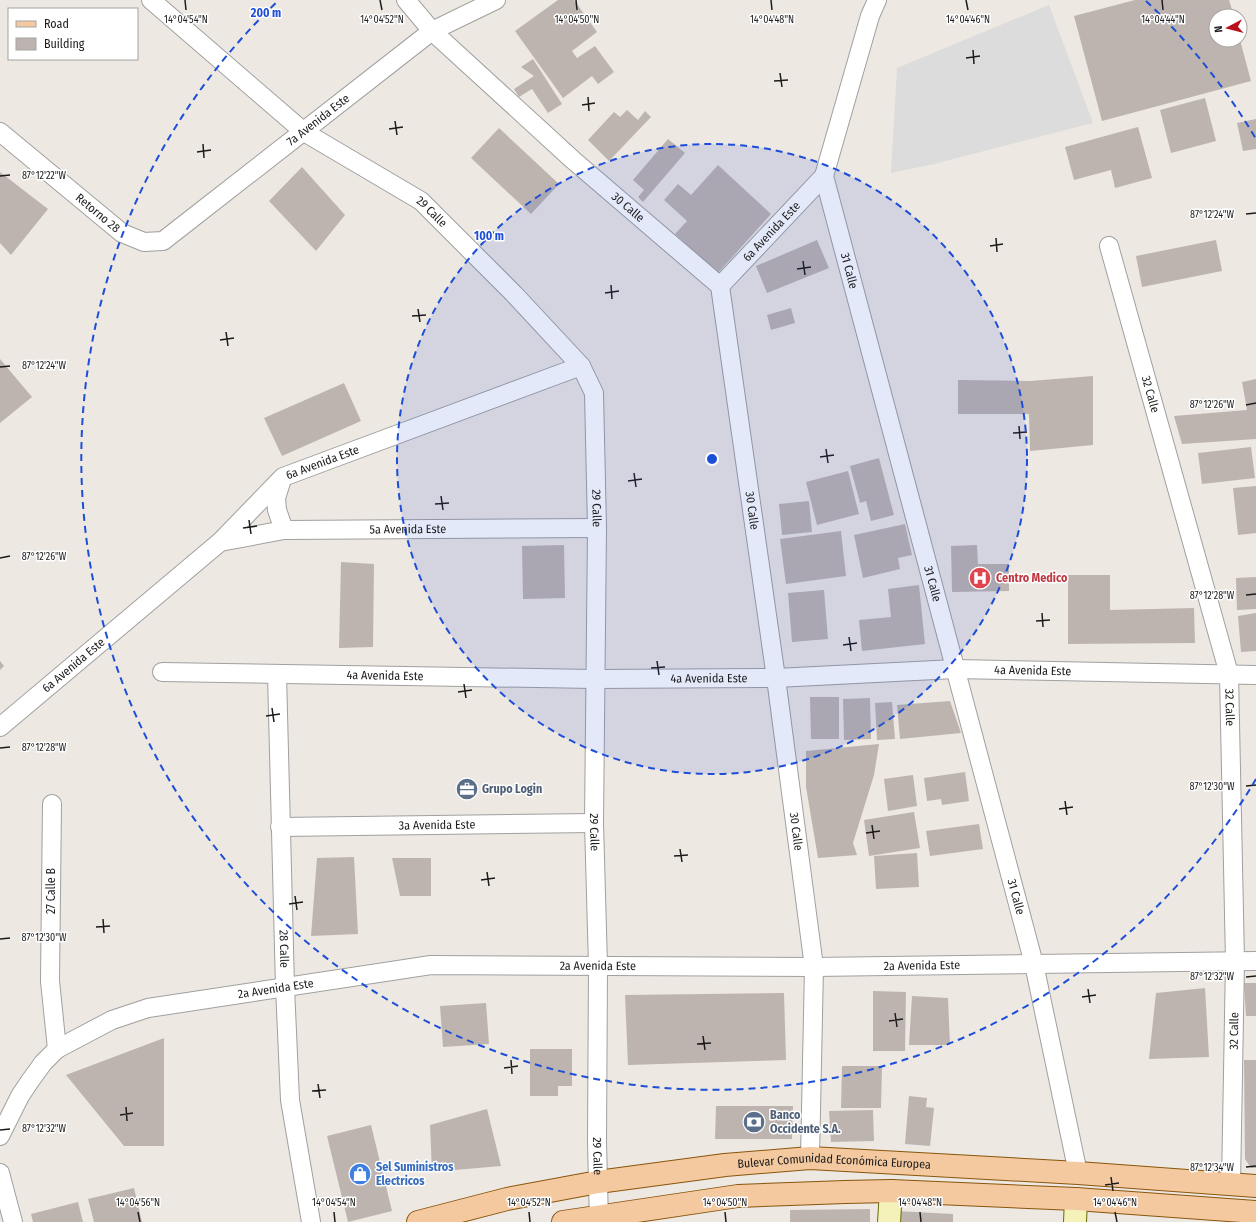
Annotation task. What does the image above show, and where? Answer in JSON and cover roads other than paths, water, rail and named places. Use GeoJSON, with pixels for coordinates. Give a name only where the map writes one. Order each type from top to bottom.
{"type":"FeatureCollection","features":[{"type":"Feature","properties":{"kind":"main road","name":"Bulevar Comunidad Económica Europea"},"geometry":{"type":"LineString","coordinates":[[418,1222],[507,1199],[598,1182],[725,1165],[810,1158],[1078,1173],[1256,1186]]}},
{"type":"Feature","properties":{"kind":"main road"},"geometry":{"type":"LineString","coordinates":[[563,1222],[599,1219],[738,1196],[891,1191],[1076,1199],[1256,1212]]}},
{"type":"Feature","properties":{"kind":"street","name":"29 Calle"},"geometry":{"type":"LineString","coordinates":[[151,0],[304,132],[420,200],[508,289],[581,366],[594,393],[597,528],[594,679],[594,822],[598,966],[599,1219]]}},
{"type":"Feature","properties":{"kind":"street","name":"30 Calle"},"geometry":{"type":"LineString","coordinates":[[406,0],[432,31],[573,160],[720,286],[776,678],[814,967],[810,1158]]}},
{"type":"Feature","properties":{"kind":"street","name":"7a Avenida Este"},"geometry":{"type":"LineString","coordinates":[[144,242],[163,241],[432,31],[496,0]]}},
{"type":"Feature","properties":{"kind":"street"},"geometry":{"type":"LineString","coordinates":[[824,176],[870,16],[877,0]]}},
{"type":"Feature","properties":{"kind":"street","name":"Retorno 28"},"geometry":{"type":"LineString","coordinates":[[0,132],[122,233],[144,242]]}},
{"type":"Feature","properties":{"kind":"street","name":"6a Avenida Este"},"geometry":{"type":"LineString","coordinates":[[720,286],[824,176]]}},
{"type":"Feature","properties":{"kind":"street","name":"31 Calle"},"geometry":{"type":"LineString","coordinates":[[824,176],[1034,964],[1078,1173]]}},
{"type":"Feature","properties":{"kind":"street","name":"32 Calle"},"geometry":{"type":"LineString","coordinates":[[1109,246],[1229,674],[1235,961],[1231,1184]]}},
{"type":"Feature","properties":{"kind":"street","name":"6a Avenida Este"},"geometry":{"type":"LineString","coordinates":[[0,728],[220,542],[283,476],[581,366]]}},
{"type":"Feature","properties":{"kind":"street"},"geometry":{"type":"LineString","coordinates":[[283,476],[276,498],[277,510],[284,530]]}},
{"type":"Feature","properties":{"kind":"street","name":"5a Avenida Este"},"geometry":{"type":"LineString","coordinates":[[220,542],[284,530],[597,528]]}},
{"type":"Feature","properties":{"kind":"street","name":"4a Avenida Este"},"geometry":{"type":"LineString","coordinates":[[162,672],[594,679],[776,678],[955,669],[1256,675]]}},
{"type":"Feature","properties":{"kind":"street","name":"28 Calle"},"geometry":{"type":"LineString","coordinates":[[277,674],[280,827],[290,1100],[311,1222]]}},
{"type":"Feature","properties":{"kind":"street","name":"27 Calle B"},"geometry":{"type":"LineString","coordinates":[[52,804],[50,980],[57,1049]]}},
{"type":"Feature","properties":{"kind":"street","name":"3a Avenida Este"},"geometry":{"type":"LineString","coordinates":[[280,827],[594,822]]}},
{"type":"Feature","properties":{"kind":"street","name":"2a Avenida Este"},"geometry":{"type":"LineString","coordinates":[[0,1136],[20,1096],[43,1063],[57,1049],[112,1020],[148,1008],[431,965],[814,967],[1256,961]]}},
{"type":"Feature","properties":{"kind":"street"},"geometry":{"type":"LineString","coordinates":[[0,1173],[13,1222]]}},
{"type":"Feature","properties":{"kind":"street"},"geometry":{"type":"LineString","coordinates":[[889,1222],[891,1191]]}},
{"type":"Feature","properties":{"kind":"street"},"geometry":{"type":"LineString","coordinates":[[1075,1222],[1076,1199]]}},
{"type":"Feature","properties":{"kind":"place","name":"Centro Medico"},"geometry":{"type":"Point","coordinates":[980,578]}},
{"type":"Feature","properties":{"kind":"place","name":"Grupo Login"},"geometry":{"type":"Point","coordinates":[467,789]}},
{"type":"Feature","properties":{"kind":"place","name":"Banco Occidente S.A."},"geometry":{"type":"Point","coordinates":[754,1122]}},
{"type":"Feature","properties":{"kind":"place","name":"Sel Suministros Electricos"},"geometry":{"type":"Point","coordinates":[360,1174]}}]}
